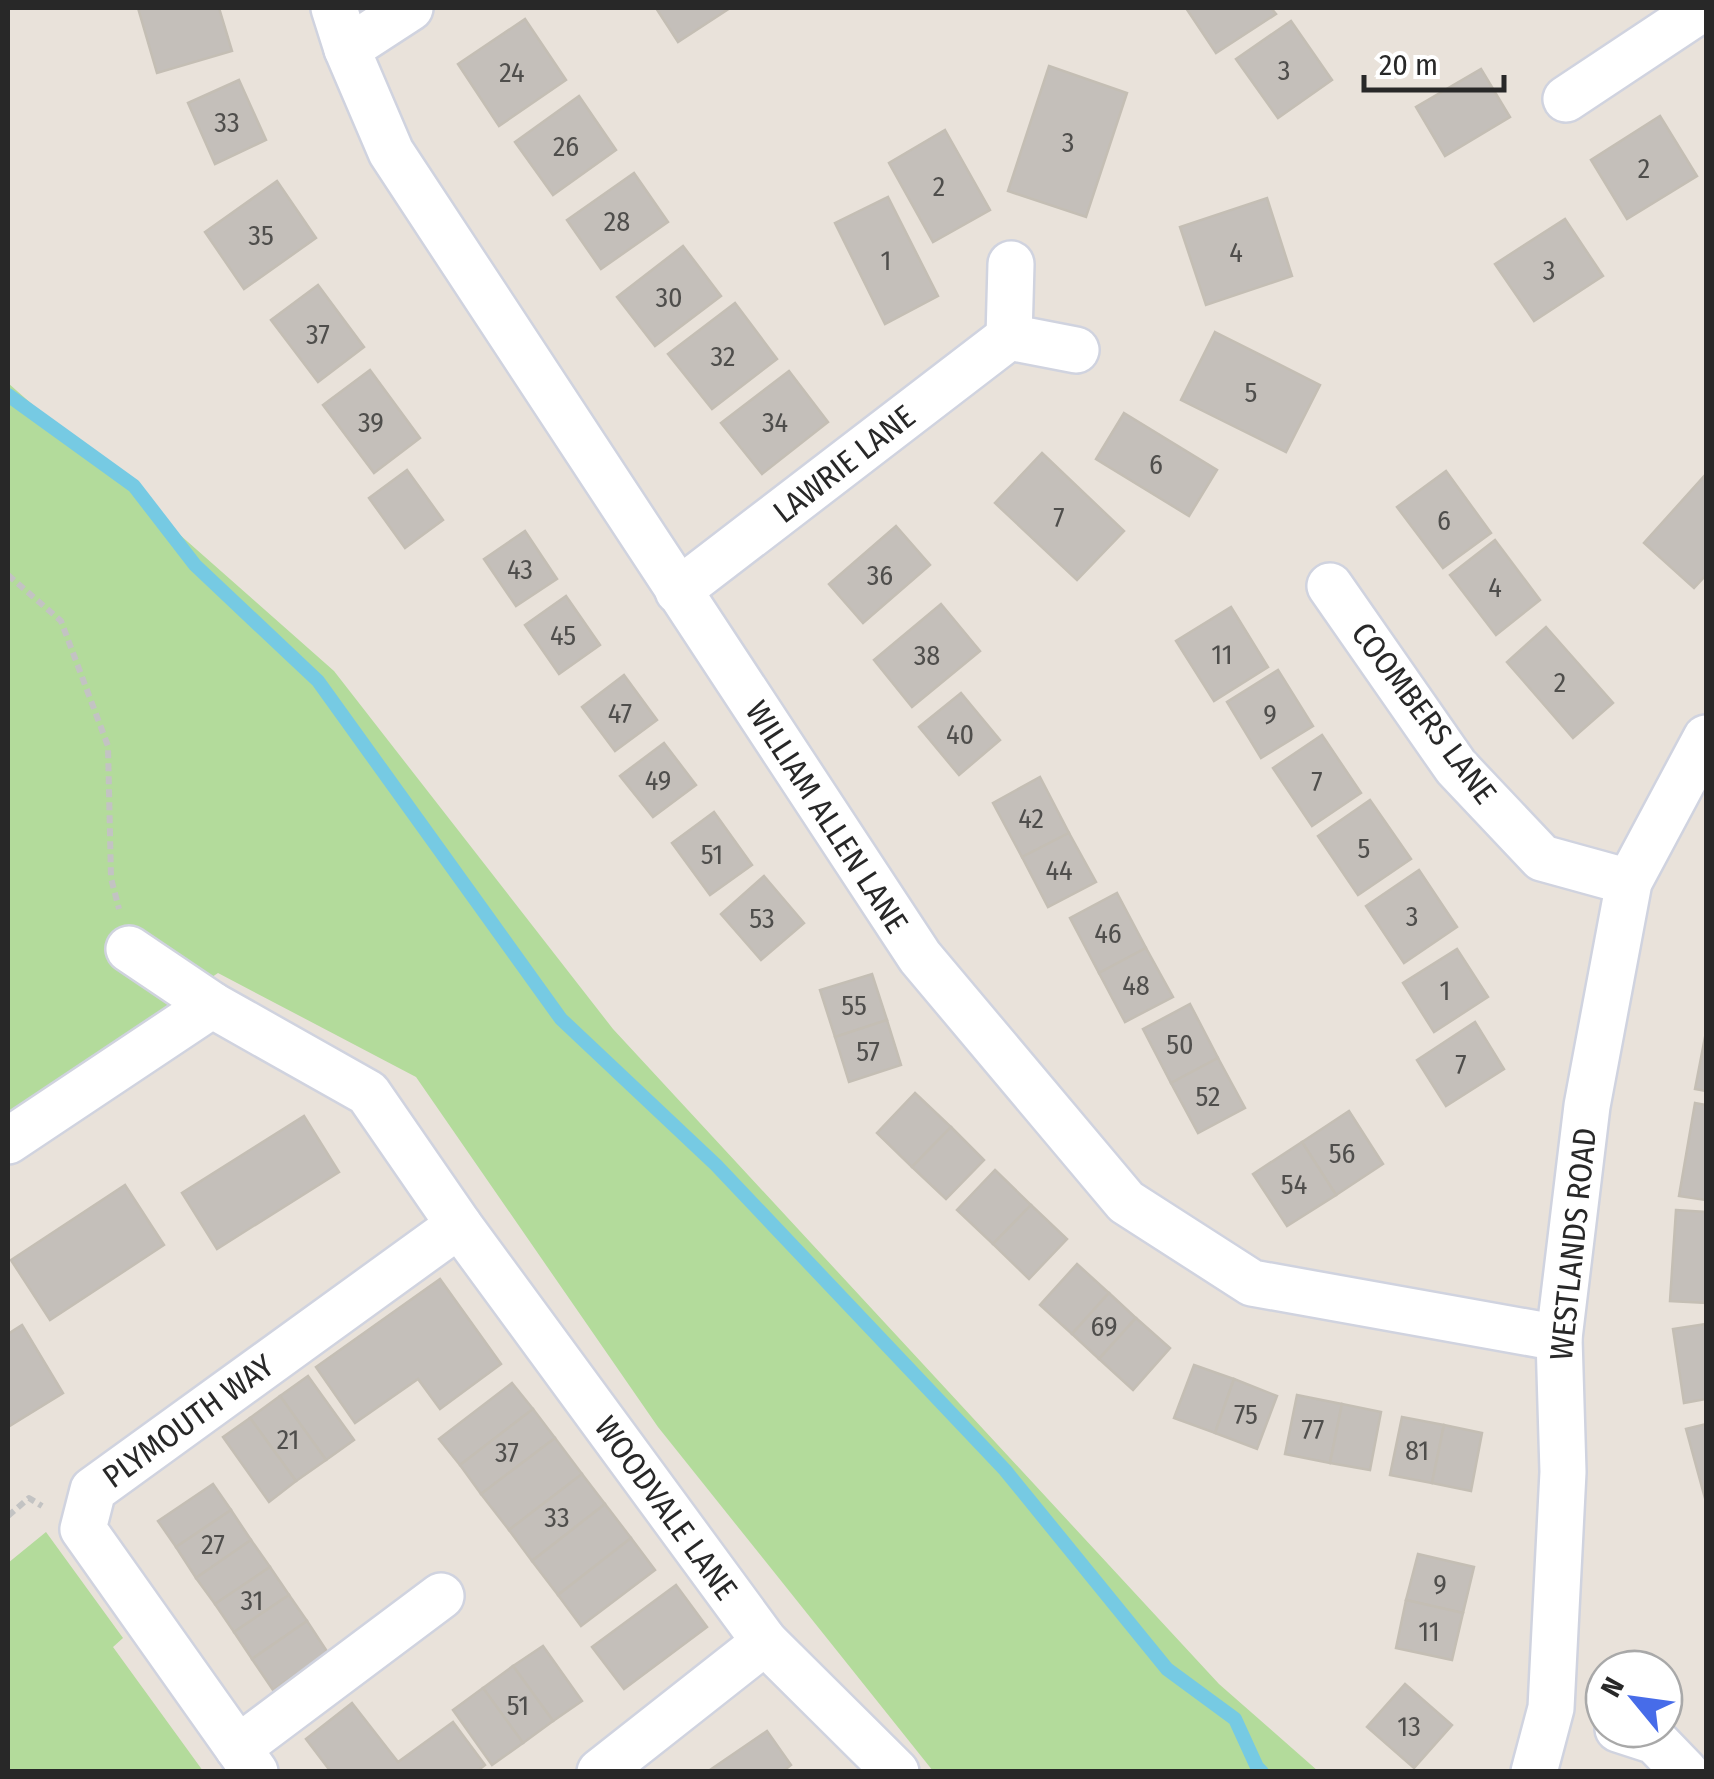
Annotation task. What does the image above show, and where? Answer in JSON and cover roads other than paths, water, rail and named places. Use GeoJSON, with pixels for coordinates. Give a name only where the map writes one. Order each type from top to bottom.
{"type":"FeatureCollection","features":[{"type":"Feature","properties":{"kind":"street"},"geometry":{"type":"LineString","coordinates":[[340,28],[410,8]]}},
{"type":"Feature","properties":{"kind":"street"},"geometry":{"type":"LineString","coordinates":[[1566,99],[1703,8]]}},
{"type":"Feature","properties":{"kind":"street","name":"WILLIAM ALLEN LANE"},"geometry":{"type":"LineString","coordinates":[[340,28],[391,152],[920,958],[1126,1202],[1252,1283],[1559,1338]]}},
{"type":"Feature","properties":{"kind":"street"},"geometry":{"type":"LineString","coordinates":[[1011,264],[1009,337],[1076,350]]}},
{"type":"Feature","properties":{"kind":"street","name":"LAWRIE LANE"},"geometry":{"type":"LineString","coordinates":[[678,591],[1009,337]]}},
{"type":"Feature","properties":{"kind":"street","name":"COOMBERS LANE"},"geometry":{"type":"LineString","coordinates":[[1330,586],[1456,767],[1542,858],[1628,882]]}},
{"type":"Feature","properties":{"kind":"street","name":"WESTLANDS ROAD"},"geometry":{"type":"LineString","coordinates":[[1534,1772],[1551,1708],[1563,1472],[1559,1338],[1587,1106],[1628,882],[1706,738]]}},
{"type":"Feature","properties":{"kind":"street","name":"WOODVALE LANE"},"geometry":{"type":"LineString","coordinates":[[129,949],[212,1005],[368,1093],[459,1225],[764,1642],[896,1772]]}},
{"type":"Feature","properties":{"kind":"street"},"geometry":{"type":"LineString","coordinates":[[8,1141],[212,1005]]}},
{"type":"Feature","properties":{"kind":"street","name":"PLYMOUTH WAY"},"geometry":{"type":"LineString","coordinates":[[246,1760],[82,1528],[93,1490],[459,1225]]}},
{"type":"Feature","properties":{"kind":"street"},"geometry":{"type":"LineString","coordinates":[[246,1760],[441,1596]]}},
{"type":"Feature","properties":{"kind":"street"},"geometry":{"type":"LineString","coordinates":[[600,1772],[764,1642]]}},
{"type":"Feature","properties":{"kind":"street"},"geometry":{"type":"LineString","coordinates":[[1551,1708],[1584,1718]]}},
{"type":"Feature","properties":{"kind":"street"},"geometry":{"type":"LineString","coordinates":[[1664,1749],[1685,1772]]}},
{"type":"Feature","properties":{"kind":"waterway"},"geometry":{"type":"LineString","coordinates":[[8,395],[134,486],[195,565],[318,681],[561,1019],[716,1165],[1005,1470],[1167,1669],[1235,1719],[1262,1772]]}}]}
